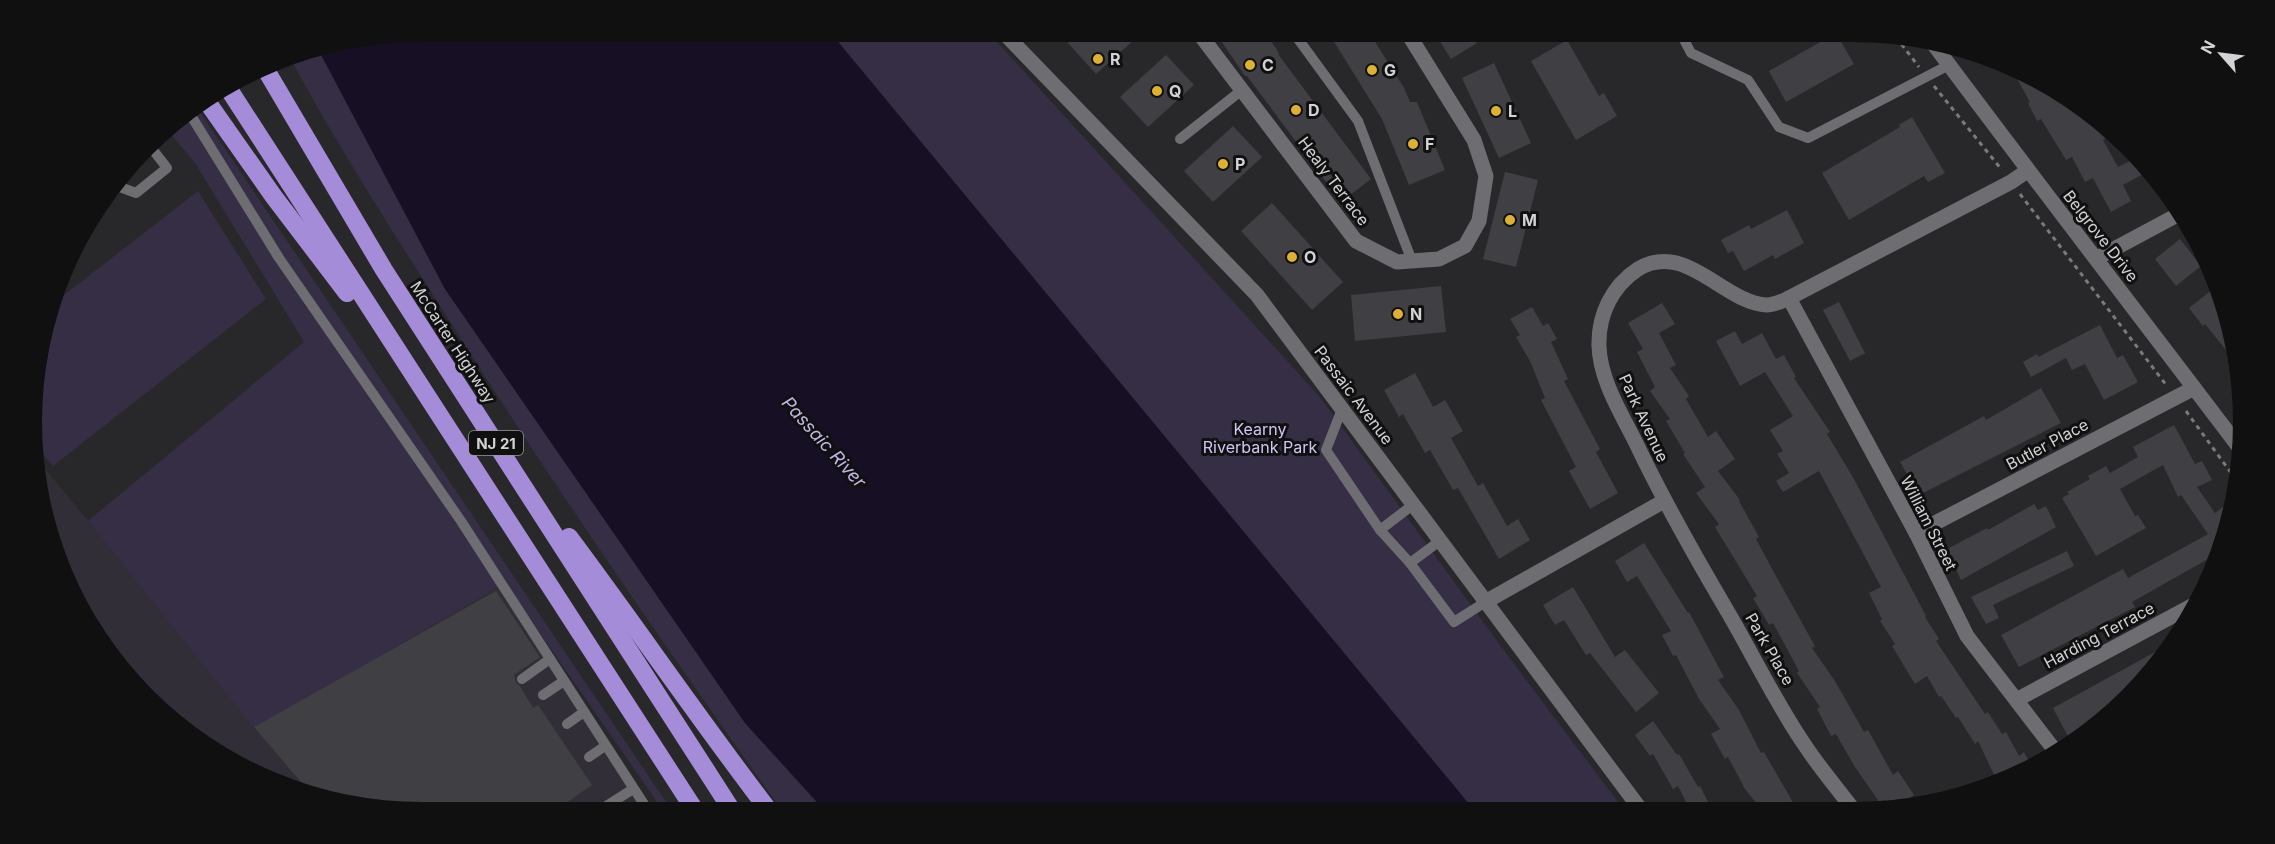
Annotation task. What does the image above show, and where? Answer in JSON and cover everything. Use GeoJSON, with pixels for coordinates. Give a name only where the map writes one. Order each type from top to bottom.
{"type":"FeatureCollection","features":[{"type":"Feature","properties":{"kind":"highway","name":"McCarter Highway"},"geometry":{"type":"LineString","coordinates":[[269,75],[351,218],[727,802]]}},
{"type":"Feature","properties":{"kind":"highway","name":"NJ 21"},"geometry":{"type":"LineString","coordinates":[[231,93],[690,802]]}},
{"type":"Feature","properties":{"kind":"highway"},"geometry":{"type":"LineString","coordinates":[[210,106],[299,230],[424,392]]}},
{"type":"Feature","properties":{"kind":"highway"},"geometry":{"type":"LineString","coordinates":[[468,401],[763,802]]}},
{"type":"Feature","properties":{"kind":"street","name":"Passaic Avenue"},"geometry":{"type":"LineString","coordinates":[[1013,42],[1257,295],[1635,802]]}},
{"type":"Feature","properties":{"kind":"street","name":"Healy Terrace"},"geometry":{"type":"LineString","coordinates":[[1205,42],[1356,241],[1397,262],[1438,259],[1465,246],[1479,221],[1486,176],[1474,140],[1413,42]]}},
{"type":"Feature","properties":{"kind":"street","name":"Belgrove Drive"},"geometry":{"type":"LineString","coordinates":[[1939,52],[2027,171],[2097,258],[2232,438]]}},
{"type":"Feature","properties":{"kind":"street","name":"Park Avenue"},"geometry":{"type":"LineString","coordinates":[[1664,501],[1606,382],[1602,368],[1599,347],[1600,325],[1609,300],[1621,280],[1641,267],[1662,261],[1680,264],[1748,301],[1769,305],[1788,298],[2011,182],[2027,171]]}},
{"type":"Feature","properties":{"kind":"street"},"geometry":{"type":"LineString","coordinates":[[2097,258],[2173,217]]}},
{"type":"Feature","properties":{"kind":"street","name":"William Street"},"geometry":{"type":"LineString","coordinates":[[1788,298],[1916,533],[1967,636],[2018,699],[2052,746]]}},
{"type":"Feature","properties":{"kind":"street","name":"Butler Place"},"geometry":{"type":"LineString","coordinates":[[1916,533],[2194,388]]}},
{"type":"Feature","properties":{"kind":"street"},"geometry":{"type":"LineString","coordinates":[[1487,601],[1664,501]]}},
{"type":"Feature","properties":{"kind":"street","name":"Park Place"},"geometry":{"type":"LineString","coordinates":[[1664,501],[1803,744],[1848,802]]}},
{"type":"Feature","properties":{"kind":"street","name":"Harding Terrace"},"geometry":{"type":"LineString","coordinates":[[2018,699],[2183,611]]}},
{"type":"Feature","properties":{"kind":"lane"},"geometry":{"type":"LineString","coordinates":[[1300,42],[1358,121],[1412,261]]}},
{"type":"Feature","properties":{"kind":"lane"},"geometry":{"type":"LineString","coordinates":[[1685,42],[1691,53],[1748,80],[1779,127],[1808,138],[1949,65]]}},
{"type":"Feature","properties":{"kind":"lane"},"geometry":{"type":"LineString","coordinates":[[1180,139],[1242,90]]}},
{"type":"Feature","properties":{"kind":"lane"},"geometry":{"type":"LineString","coordinates":[[193,119],[279,258],[461,521],[642,802]]}},
{"type":"Feature","properties":{"kind":"lane"},"geometry":{"type":"LineString","coordinates":[[123,188],[136,193],[167,168],[154,152]]}},
{"type":"Feature","properties":{"kind":"lane"},"geometry":{"type":"LineString","coordinates":[[1342,409],[1326,450],[1380,530],[1410,563],[1454,622],[1487,601]]}},
{"type":"Feature","properties":{"kind":"lane"},"geometry":{"type":"LineString","coordinates":[[1380,530],[1414,504]]}},
{"type":"Feature","properties":{"kind":"lane"},"geometry":{"type":"LineString","coordinates":[[1410,563],[1441,540]]}},
{"type":"Feature","properties":{"kind":"lane"},"geometry":{"type":"LineString","coordinates":[[522,679],[550,659]]}},
{"type":"Feature","properties":{"kind":"lane"},"geometry":{"type":"LineString","coordinates":[[543,695],[564,681]]}},
{"type":"Feature","properties":{"kind":"lane"},"geometry":{"type":"LineString","coordinates":[[567,724],[584,712]]}},
{"type":"Feature","properties":{"kind":"lane"},"geometry":{"type":"LineString","coordinates":[[589,757],[605,746]]}},
{"type":"Feature","properties":{"kind":"lane"},"geometry":{"type":"LineString","coordinates":[[613,802],[633,789]]}},
{"type":"Feature","properties":{"kind":"path"},"geometry":{"type":"LineString","coordinates":[[1902,45],[2011,182],[2230,472]]}},
{"type":"Feature","properties":{"kind":"shaded area"},"geometry":{"type":"Polygon","coordinates":[[[45,468],[257,727],[499,586],[646,802],[422,802],[372,799],[300,782],[232,751],[171,708],[136,673],[106,633],[81,590],[62,544],[49,496],[45,468]]]}},
{"type":"Feature","properties":{"kind":"green space","name":"Kearny Riverbank Park"},"geometry":{"type":"Polygon","coordinates":[[[838,42],[997,42],[1320,397],[1497,641],[1618,802],[1467,802],[838,42]]]}},
{"type":"Feature","properties":{"kind":"green space"},"geometry":{"type":"Polygon","coordinates":[[[322,56],[445,289],[745,723],[817,802],[776,802],[571,507],[387,223],[294,64],[322,56]]]}},
{"type":"Feature","properties":{"kind":"green space"},"geometry":{"type":"Polygon","coordinates":[[[201,113],[666,802],[657,802],[505,583],[255,729],[88,521],[304,342],[195,163],[172,135],[201,113]]]}},
{"type":"Feature","properties":{"kind":"green space"},"geometry":{"type":"Polygon","coordinates":[[[198,191],[266,299],[53,466],[44,455],[43,397],[49,348],[64,295],[198,191]]]}},
{"type":"Feature","properties":{"kind":"water","name":"Passaic River"},"geometry":{"type":"Polygon","coordinates":[[[422,42],[838,42],[1467,802],[817,802],[745,723],[445,289],[322,56],[372,45],[422,42]]]}},
{"type":"Feature","properties":{"kind":"building","name":"R"},"geometry":{"type":"Polygon","coordinates":[[[1069,42],[1132,42],[1096,74],[1069,42]]]}},
{"type":"Feature","properties":{"kind":"building"},"geometry":{"type":"Polygon","coordinates":[[[1222,42],[1272,42],[1278,54],[1371,179],[1341,202],[1222,42]]]}},
{"type":"Feature","properties":{"kind":"building"},"geometry":{"type":"Polygon","coordinates":[[[1334,42],[1375,42],[1404,88],[1410,102],[1417,102],[1445,170],[1409,185],[1382,119],[1334,42]]]}},
{"type":"Feature","properties":{"kind":"building"},"geometry":{"type":"Polygon","coordinates":[[[1440,42],[1476,42],[1477,43],[1451,59],[1440,42]]]}},
{"type":"Feature","properties":{"kind":"building"},"geometry":{"type":"Polygon","coordinates":[[[1564,42],[1568,42],[1599,96],[1604,93],[1617,116],[1576,140],[1531,61],[1564,42]]]}},
{"type":"Feature","properties":{"kind":"building"},"geometry":{"type":"Polygon","coordinates":[[[1820,42],[1841,42],[1854,64],[1786,102],[1769,71],[1820,42]]]}},
{"type":"Feature","properties":{"kind":"building","name":"Q"},"geometry":{"type":"Polygon","coordinates":[[[1166,55],[1194,85],[1148,127],[1120,97],[1166,55]]]}},
{"type":"Feature","properties":{"kind":"building","name":"L"},"geometry":{"type":"Polygon","coordinates":[[[1494,63],[1531,143],[1499,158],[1462,78],[1494,63]]]}},
{"type":"Feature","properties":{"kind":"building"},"geometry":{"type":"Polygon","coordinates":[[[2017,79],[2064,106],[2106,138],[2103,140],[2118,167],[2130,161],[2142,175],[2123,185],[2131,201],[2111,212],[2093,178],[2085,182],[2072,157],[2066,160],[2041,119],[2037,121],[2028,103],[2030,102],[2017,79]]]}},
{"type":"Feature","properties":{"kind":"building"},"geometry":{"type":"Polygon","coordinates":[[[1912,117],[1945,173],[1928,182],[1924,176],[1849,220],[1822,173],[1900,127],[1899,125],[1912,117]]]}},
{"type":"Feature","properties":{"kind":"building","name":"P"},"geometry":{"type":"Polygon","coordinates":[[[1233,126],[1262,157],[1213,202],[1184,171],[1233,126]]]}},
{"type":"Feature","properties":{"kind":"building","name":"M"},"geometry":{"type":"Polygon","coordinates":[[[1505,172],[1538,180],[1516,267],[1483,259],[1505,172]]]}},
{"type":"Feature","properties":{"kind":"building","name":"O"},"geometry":{"type":"Polygon","coordinates":[[[1272,203],[1343,282],[1312,310],[1241,231],[1272,203]]]}},
{"type":"Feature","properties":{"kind":"building"},"geometry":{"type":"Polygon","coordinates":[[[1787,210],[1804,243],[1775,259],[1773,255],[1744,271],[1733,251],[1728,253],[1721,240],[1749,225],[1751,229],[1787,210]]]}},
{"type":"Feature","properties":{"kind":"building"},"geometry":{"type":"Polygon","coordinates":[[[2180,239],[2200,267],[2176,286],[2155,259],[2180,239]]]}},
{"type":"Feature","properties":{"kind":"building","name":"N"},"geometry":{"type":"Polygon","coordinates":[[[1441,286],[1446,332],[1355,341],[1351,295],[1441,286]]]}},
{"type":"Feature","properties":{"kind":"building"},"geometry":{"type":"Polygon","coordinates":[[[2210,292],[2226,350],[2205,324],[2203,326],[2189,308],[2210,292]]]}},
{"type":"Feature","properties":{"kind":"building"},"geometry":{"type":"Polygon","coordinates":[[[1839,302],[1865,353],[1850,361],[1823,310],[1839,302]]]}},
{"type":"Feature","properties":{"kind":"building"},"geometry":{"type":"Polygon","coordinates":[[[1662,303],[1675,324],[1659,333],[1676,365],[1670,368],[1689,396],[1686,399],[1708,437],[1716,431],[1735,459],[1718,471],[1740,500],[1759,537],[1756,539],[1815,646],[1812,648],[1835,681],[1864,732],[1868,730],[1893,775],[1898,771],[1914,795],[1910,798],[1879,801],[1836,734],[1831,736],[1817,709],[1820,707],[1797,673],[1799,671],[1773,623],[1769,625],[1753,598],[1757,596],[1715,527],[1719,524],[1696,493],[1705,487],[1683,454],[1685,453],[1666,421],[1670,419],[1650,391],[1655,387],[1637,352],[1643,349],[1628,323],[1662,303]]]}},
{"type":"Feature","properties":{"kind":"building"},"geometry":{"type":"Polygon","coordinates":[[[1532,307],[1543,326],[1548,323],[1557,339],[1551,342],[1568,379],[1564,381],[1600,449],[1596,452],[1618,493],[1590,509],[1569,471],[1576,467],[1541,400],[1545,398],[1530,361],[1516,337],[1520,335],[1510,319],[1532,307]]]}},
{"type":"Feature","properties":{"kind":"building"},"geometry":{"type":"Polygon","coordinates":[[[2100,325],[2117,358],[2123,355],[2138,382],[2104,400],[2085,364],[2072,370],[2066,358],[2031,377],[2023,362],[2037,354],[2038,357],[2100,325]]]}},
{"type":"Feature","properties":{"kind":"building"},"geometry":{"type":"Polygon","coordinates":[[[1735,331],[1742,344],[1762,333],[1776,359],[1784,355],[1796,377],[1794,378],[1830,432],[1827,434],[1854,479],[1925,617],[1939,639],[1936,641],[1985,714],[1988,712],[2002,734],[2006,732],[2019,756],[2024,752],[2028,759],[1994,775],[1978,741],[1975,744],[1958,717],[1956,718],[1941,696],[1939,697],[1927,676],[1915,684],[1892,646],[1895,644],[1880,621],[1882,619],[1869,593],[1881,587],[1819,471],[1783,492],[1776,481],[1789,473],[1777,454],[1783,451],[1770,430],[1793,416],[1765,372],[1740,386],[1716,341],[1735,331]]]}},
{"type":"Feature","properties":{"kind":"building"},"geometry":{"type":"Polygon","coordinates":[[[1415,373],[1433,407],[1445,400],[1463,431],[1451,438],[1478,486],[1483,483],[1507,526],[1518,519],[1530,540],[1499,559],[1458,488],[1453,490],[1430,450],[1425,453],[1403,414],[1399,417],[1384,390],[1415,373]]]}},
{"type":"Feature","properties":{"kind":"building"},"geometry":{"type":"Polygon","coordinates":[[[2041,388],[2061,423],[1919,495],[1900,462],[1984,416],[1986,420],[2041,388]]]}},
{"type":"Feature","properties":{"kind":"building"},"geometry":{"type":"Polygon","coordinates":[[[2174,425],[2195,464],[2202,461],[2212,480],[2197,487],[2215,513],[2223,506],[2207,560],[2132,602],[2135,607],[2019,667],[2001,635],[2123,569],[2128,578],[2208,534],[2181,495],[2178,497],[2163,465],[2120,489],[2135,516],[2138,515],[2146,528],[2096,556],[2062,498],[2069,494],[2067,492],[2090,479],[2088,476],[2106,466],[2110,473],[2138,457],[2133,447],[2174,425]]]}},
{"type":"Feature","properties":{"kind":"building"},"geometry":{"type":"Polygon","coordinates":[[[2034,504],[2038,510],[2046,506],[2056,527],[1961,580],[1947,549],[1987,528],[1988,530],[2034,504]]]}},
{"type":"Feature","properties":{"kind":"building"},"geometry":{"type":"Polygon","coordinates":[[[1644,543],[1689,612],[1724,677],[1718,680],[1739,710],[1761,753],[1764,752],[1793,802],[1755,802],[1745,789],[1728,757],[1725,759],[1711,734],[1720,729],[1699,699],[1676,655],[1673,656],[1662,635],[1671,631],[1637,576],[1627,582],[1615,561],[1644,543]]]}},
{"type":"Feature","properties":{"kind":"building"},"geometry":{"type":"Polygon","coordinates":[[[2067,551],[2074,566],[1993,605],[1999,618],[1986,624],[1971,597],[2067,551]]]}},
{"type":"Feature","properties":{"kind":"building"},"geometry":{"type":"Polygon","coordinates":[[[1573,587],[1615,657],[1625,650],[1659,693],[1636,712],[1590,653],[1586,655],[1564,620],[1555,625],[1543,605],[1573,587]]]}},
{"type":"Feature","properties":{"kind":"building"},"geometry":{"type":"Polygon","coordinates":[[[496,591],[540,657],[514,675],[516,683],[533,708],[538,705],[592,785],[567,802],[422,802],[348,795],[301,782],[254,727],[496,591]]]}},
{"type":"Feature","properties":{"kind":"building"},"geometry":{"type":"Polygon","coordinates":[[[2155,652],[2122,691],[2104,708],[2067,735],[2053,708],[2155,652]]]}},
{"type":"Feature","properties":{"kind":"building"},"geometry":{"type":"Polygon","coordinates":[[[1653,721],[1677,755],[1679,754],[1708,802],[1686,802],[1678,786],[1673,789],[1653,754],[1650,756],[1635,735],[1653,721]]]}},
{"type":"Feature","properties":{"kind":"place","name":"R"},"geometry":{"type":"Point","coordinates":[1098,59]}},
{"type":"Feature","properties":{"kind":"place","name":"C"},"geometry":{"type":"Point","coordinates":[1250,65]}},
{"type":"Feature","properties":{"kind":"place","name":"G"},"geometry":{"type":"Point","coordinates":[1372,70]}},
{"type":"Feature","properties":{"kind":"place","name":"Q"},"geometry":{"type":"Point","coordinates":[1157,91]}},
{"type":"Feature","properties":{"kind":"place","name":"D"},"geometry":{"type":"Point","coordinates":[1296,110]}},
{"type":"Feature","properties":{"kind":"place","name":"L"},"geometry":{"type":"Point","coordinates":[1496,111]}},
{"type":"Feature","properties":{"kind":"place","name":"F"},"geometry":{"type":"Point","coordinates":[1413,144]}},
{"type":"Feature","properties":{"kind":"place","name":"P"},"geometry":{"type":"Point","coordinates":[1223,164]}},
{"type":"Feature","properties":{"kind":"place","name":"M"},"geometry":{"type":"Point","coordinates":[1510,220]}},
{"type":"Feature","properties":{"kind":"place","name":"O"},"geometry":{"type":"Point","coordinates":[1292,257]}},
{"type":"Feature","properties":{"kind":"place","name":"N"},"geometry":{"type":"Point","coordinates":[1398,314]}}]}
